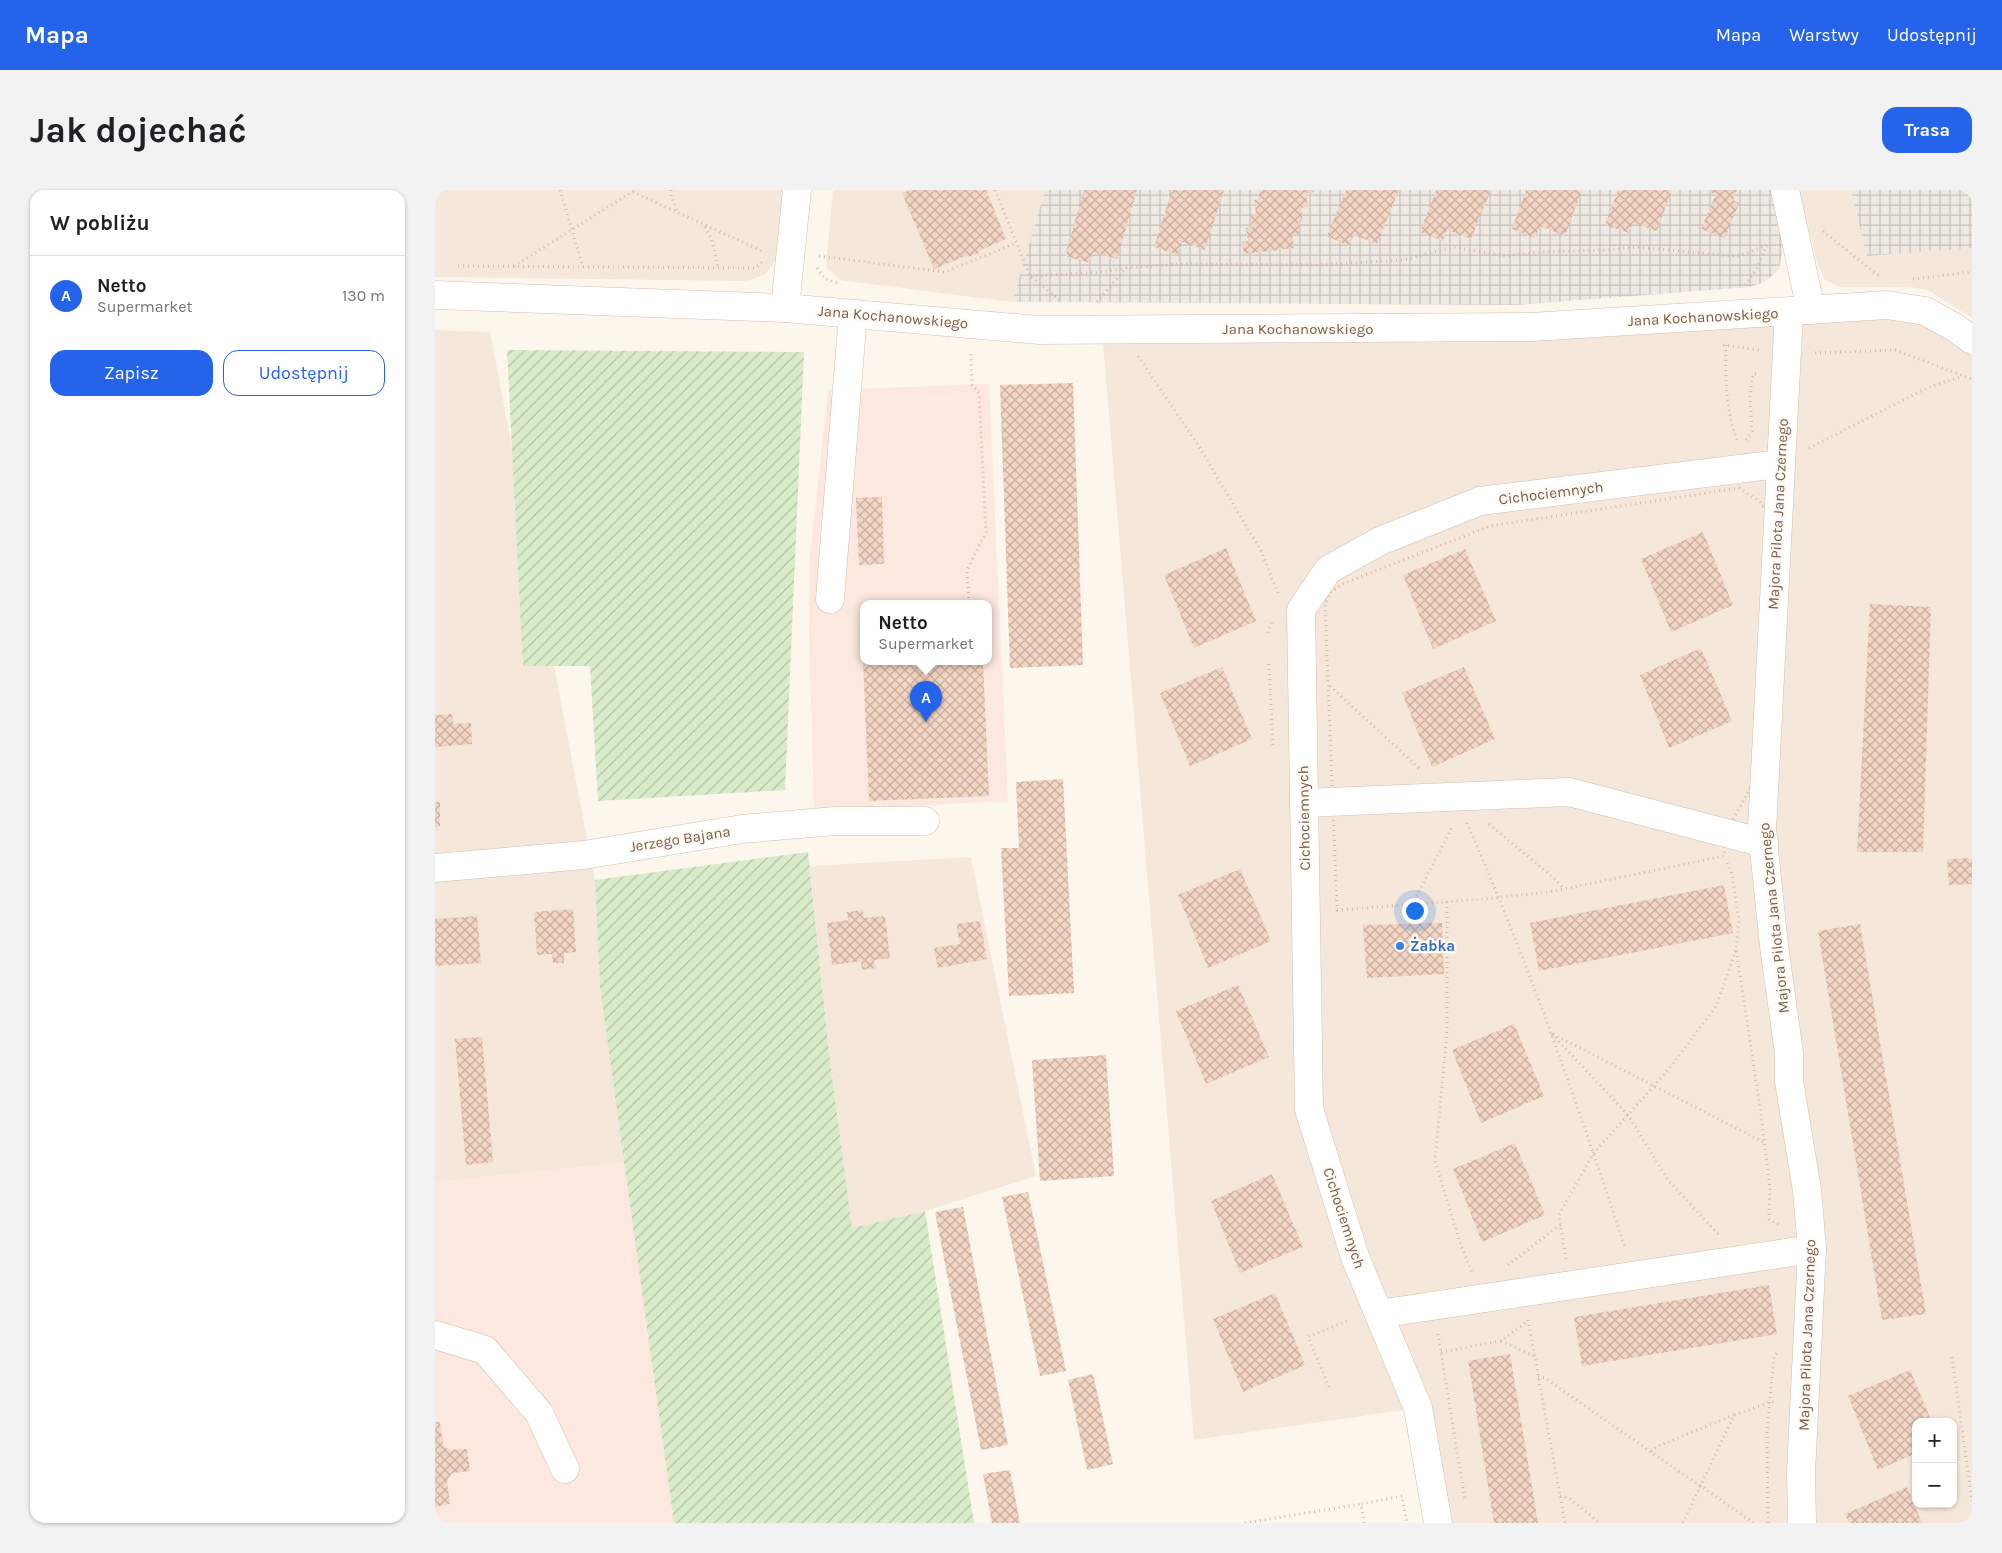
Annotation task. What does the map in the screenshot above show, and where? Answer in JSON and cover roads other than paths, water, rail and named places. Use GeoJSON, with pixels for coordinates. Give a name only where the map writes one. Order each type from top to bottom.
{"type":"FeatureCollection","features":[{"type":"Feature","properties":{"kind":"street"},"geometry":{"type":"LineString","coordinates":[[785,308],[797,190]]}},
{"type":"Feature","properties":{"kind":"street"},"geometry":{"type":"LineString","coordinates":[[1785,190],[1800,311]]}},
{"type":"Feature","properties":{"kind":"street","name":"Jana Kochanowskiego"},"geometry":{"type":"LineString","coordinates":[[435,296],[785,308],[1039,330],[1531,327],[1887,305],[1925,311],[1954,326],[1972,340]]}},
{"type":"Feature","properties":{"kind":"street","name":"Majora Pilota Jana Czernego"},"geometry":{"type":"LineString","coordinates":[[1800,311],[1780,464],[1763,820],[1775,946],[1789,1053],[1789,1081],[1807,1190],[1812,1248],[1801,1472],[1802,1523]]}},
{"type":"Feature","properties":{"kind":"street"},"geometry":{"type":"LineString","coordinates":[[829,599],[853,314]]}},
{"type":"Feature","properties":{"kind":"street","name":"Cichociemnych"},"geometry":{"type":"LineString","coordinates":[[1438,1523],[1418,1408],[1368,1316],[1355,1257],[1309,1109],[1301,610],[1328,570],[1381,541],[1480,501],[1780,464]]}},
{"type":"Feature","properties":{"kind":"street"},"geometry":{"type":"LineString","coordinates":[[1304,803],[1332,802],[1453,808],[1569,792],[1725,844],[1764,843]]}},
{"type":"Feature","properties":{"kind":"street","name":"Jerzego Bajana"},"geometry":{"type":"LineString","coordinates":[[435,868],[584,855],[742,829],[835,821],[925,821]]}},
{"type":"Feature","properties":{"kind":"street"},"geometry":{"type":"LineString","coordinates":[[1368,1316],[1812,1248]]}},
{"type":"Feature","properties":{"kind":"street"},"geometry":{"type":"LineString","coordinates":[[435,1335],[485,1350],[539,1413],[565,1469]]}},
{"type":"Feature","properties":{"kind":"place","name":"Netto"},"geometry":{"type":"Point","coordinates":[926,722]}},
{"type":"Feature","properties":{"kind":"place","name":"Żabka"},"geometry":{"type":"Point","coordinates":[1400,946]}}]}
